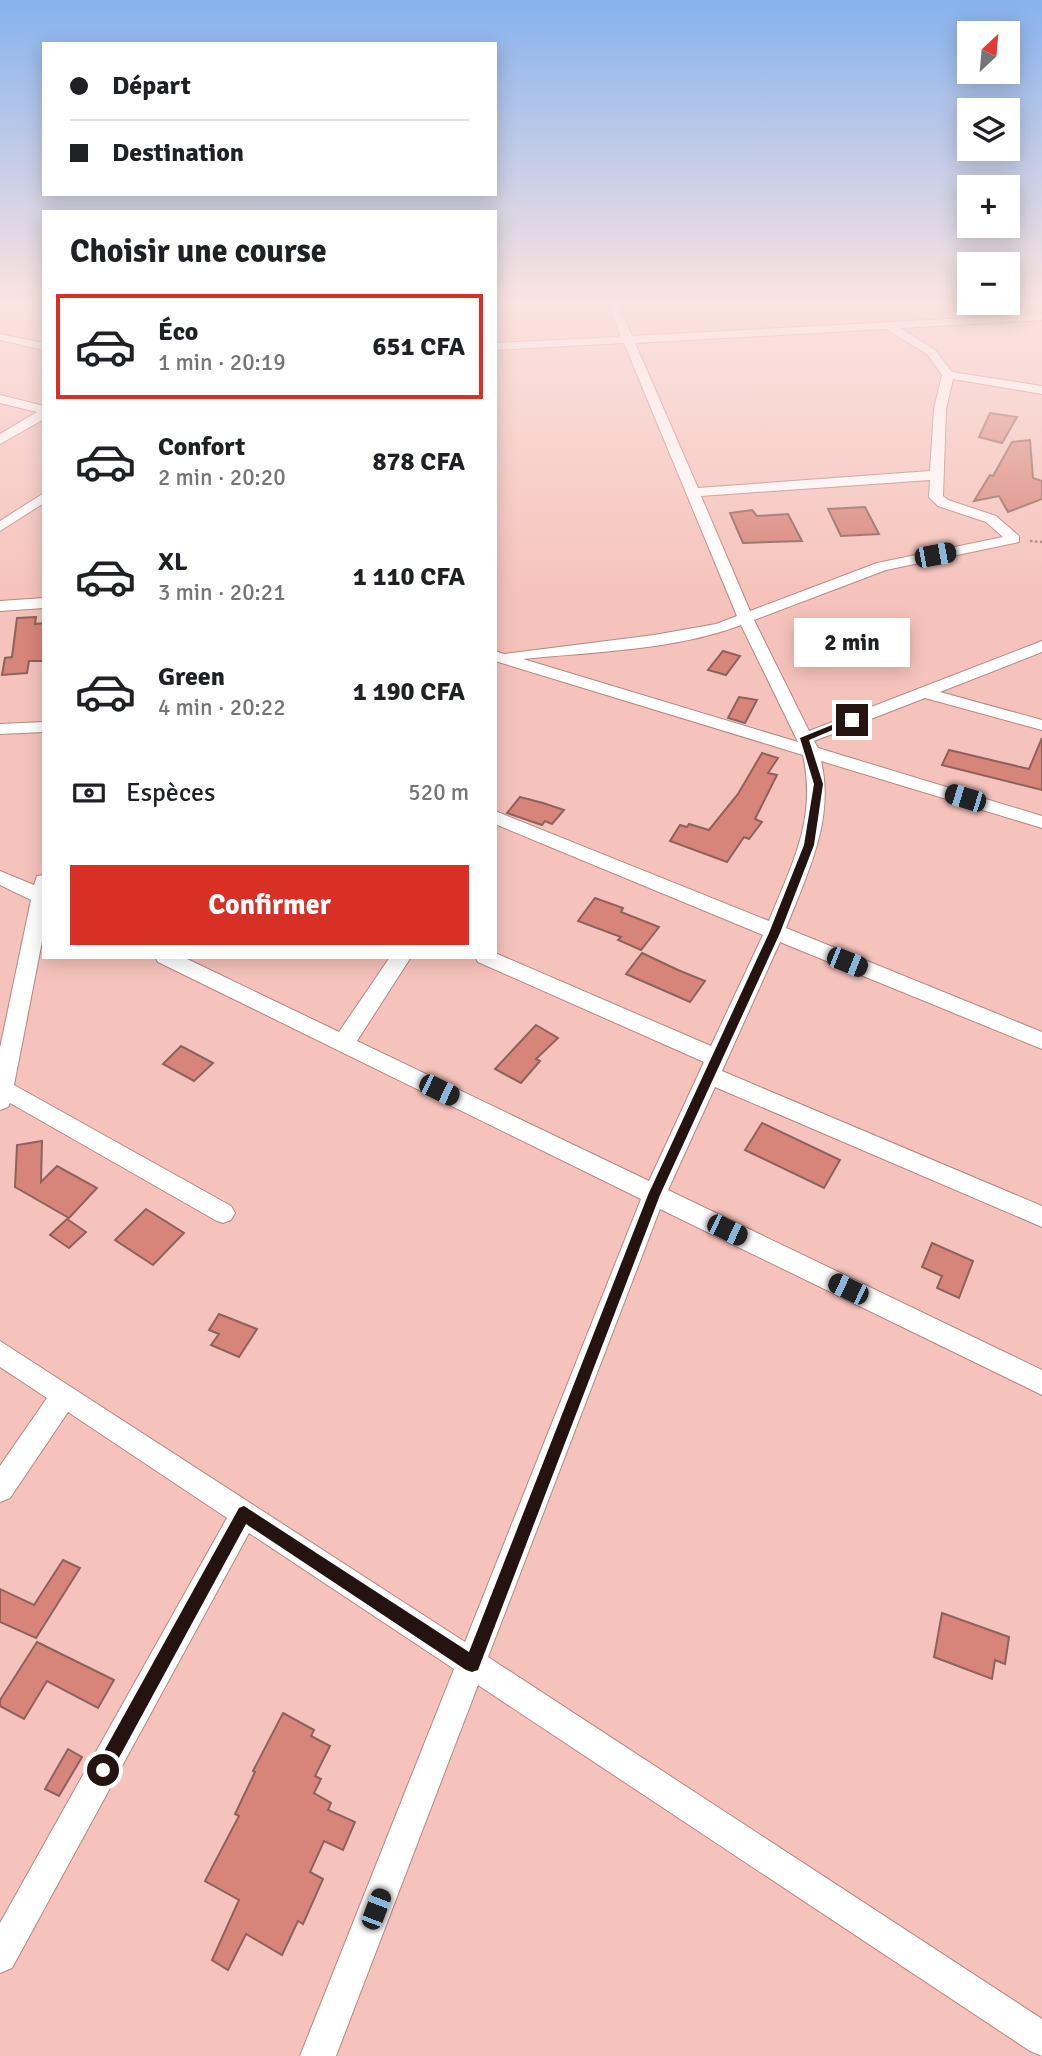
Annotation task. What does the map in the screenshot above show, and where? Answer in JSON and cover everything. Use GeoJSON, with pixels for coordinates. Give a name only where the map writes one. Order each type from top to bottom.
{"type":"FeatureCollection","features":[{"type":"Feature","properties":{"kind":"street"},"geometry":{"type":"LineString","coordinates":[[0,398],[42,411]]}},
{"type":"Feature","properties":{"kind":"street"},"geometry":{"type":"LineString","coordinates":[[318,2056],[654,1195],[774,933],[809,845],[818,784],[807,744],[746,619],[651,398]]}},
{"type":"Feature","properties":{"kind":"street"},"geometry":{"type":"LineString","coordinates":[[497,658],[690,634],[746,619],[882,566],[1013,539],[990,519],[938,501],[936,497],[943,398]]}},
{"type":"Feature","properties":{"kind":"street"},"geometry":{"type":"LineString","coordinates":[[0,440],[42,413]]}},
{"type":"Feature","properties":{"kind":"street"},"geometry":{"type":"LineString","coordinates":[[692,493],[937,475]]}},
{"type":"Feature","properties":{"kind":"street"},"geometry":{"type":"LineString","coordinates":[[0,527],[42,498]]}},
{"type":"Feature","properties":{"kind":"street"},"geometry":{"type":"LineString","coordinates":[[0,606],[42,603]]}},
{"type":"Feature","properties":{"kind":"street"},"geometry":{"type":"LineString","coordinates":[[807,744],[923,692],[1042,646]]}},
{"type":"Feature","properties":{"kind":"street"},"geometry":{"type":"LineString","coordinates":[[497,658],[807,744],[1042,822]]}},
{"type":"Feature","properties":{"kind":"street"},"geometry":{"type":"LineString","coordinates":[[923,692],[1042,725]]}},
{"type":"Feature","properties":{"kind":"street"},"geometry":{"type":"LineString","coordinates":[[0,729],[42,727]]}},
{"type":"Feature","properties":{"kind":"street"},"geometry":{"type":"LineString","coordinates":[[497,818],[1042,1041]]}},
{"type":"Feature","properties":{"kind":"street"},"geometry":{"type":"LineString","coordinates":[[0,877],[42,892]]}},
{"type":"Feature","properties":{"kind":"street"},"geometry":{"type":"LineString","coordinates":[[42,897],[1,1092],[223,1213]]}},
{"type":"Feature","properties":{"kind":"street"},"geometry":{"type":"LineString","coordinates":[[169,959],[1042,1382]]}},
{"type":"Feature","properties":{"kind":"street"},"geometry":{"type":"LineString","coordinates":[[343,1044],[400,959]]}},
{"type":"Feature","properties":{"kind":"street"},"geometry":{"type":"LineString","coordinates":[[489,959],[713,1066],[1042,1217]]}},
{"type":"Feature","properties":{"kind":"street"},"geometry":{"type":"LineString","coordinates":[[0,1353],[1042,2039]]}},
{"type":"Feature","properties":{"kind":"street"},"geometry":{"type":"LineString","coordinates":[[0,1489],[64,1396]]}},
{"type":"Feature","properties":{"kind":"street"},"geometry":{"type":"LineString","coordinates":[[0,1956],[244,1514]]}},
{"type":"Feature","properties":{"kind":"building"},"geometry":{"type":"Polygon","coordinates":[[[990,413],[1017,417],[1002,443],[979,437],[990,413]]]}},
{"type":"Feature","properties":{"kind":"building"},"geometry":{"type":"Polygon","coordinates":[[[1030,440],[1033,478],[1042,481],[1042,499],[1008,512],[999,496],[974,501],[990,475],[993,476],[1012,442],[1030,440]]]}},
{"type":"Feature","properties":{"kind":"building"},"geometry":{"type":"Polygon","coordinates":[[[865,507],[879,534],[841,536],[828,509],[865,507]]]}},
{"type":"Feature","properties":{"kind":"building"},"geometry":{"type":"Polygon","coordinates":[[[752,510],[757,516],[788,514],[802,541],[743,543],[730,513],[752,510]]]}},
{"type":"Feature","properties":{"kind":"building"},"geometry":{"type":"Polygon","coordinates":[[[36,617],[35,624],[42,623],[42,661],[29,661],[27,673],[2,675],[5,658],[12,657],[17,618],[36,617]]]}},
{"type":"Feature","properties":{"kind":"building"},"geometry":{"type":"Polygon","coordinates":[[[723,651],[740,656],[726,675],[708,670],[723,651]]]}},
{"type":"Feature","properties":{"kind":"building"},"geometry":{"type":"Polygon","coordinates":[[[739,697],[757,700],[745,723],[728,718],[739,697]]]}},
{"type":"Feature","properties":{"kind":"building"},"geometry":{"type":"Polygon","coordinates":[[[1042,738],[1042,790],[942,765],[949,750],[1029,769],[1042,738]]]}},
{"type":"Feature","properties":{"kind":"building"},"geometry":{"type":"Polygon","coordinates":[[[762,753],[778,758],[768,773],[777,775],[755,819],[762,822],[749,839],[744,837],[727,862],[670,841],[680,825],[687,827],[689,824],[709,830],[738,794],[762,753]]]}},
{"type":"Feature","properties":{"kind":"building"},"geometry":{"type":"Polygon","coordinates":[[[520,797],[564,810],[552,824],[545,821],[542,825],[507,813],[520,797]]]}},
{"type":"Feature","properties":{"kind":"building"},"geometry":{"type":"Polygon","coordinates":[[[595,898],[623,908],[621,912],[659,927],[641,950],[618,940],[621,937],[578,921],[595,898]]]}},
{"type":"Feature","properties":{"kind":"building"},"geometry":{"type":"Polygon","coordinates":[[[642,953],[705,981],[690,1002],[626,974],[642,953]]]}},
{"type":"Feature","properties":{"kind":"building"},"geometry":{"type":"Polygon","coordinates":[[[536,1025],[558,1038],[536,1059],[540,1061],[521,1083],[495,1069],[536,1025]]]}},
{"type":"Feature","properties":{"kind":"building"},"geometry":{"type":"Polygon","coordinates":[[[181,1046],[213,1063],[194,1081],[163,1064],[181,1046]]]}},
{"type":"Feature","properties":{"kind":"building"},"geometry":{"type":"Polygon","coordinates":[[[762,1123],[840,1160],[824,1188],[745,1150],[762,1123]]]}},
{"type":"Feature","properties":{"kind":"building"},"geometry":{"type":"Polygon","coordinates":[[[42,1141],[41,1182],[57,1166],[97,1188],[69,1218],[15,1187],[17,1145],[42,1141]]]}},
{"type":"Feature","properties":{"kind":"building"},"geometry":{"type":"Polygon","coordinates":[[[146,1209],[184,1233],[153,1265],[115,1240],[146,1209]]]}},
{"type":"Feature","properties":{"kind":"building"},"geometry":{"type":"Polygon","coordinates":[[[67,1219],[86,1232],[69,1248],[50,1235],[67,1219]]]}},
{"type":"Feature","properties":{"kind":"building"},"geometry":{"type":"Polygon","coordinates":[[[932,1243],[973,1261],[959,1298],[937,1288],[942,1276],[922,1267],[932,1243]]]}},
{"type":"Feature","properties":{"kind":"building"},"geometry":{"type":"Polygon","coordinates":[[[219,1314],[257,1329],[239,1357],[211,1345],[219,1334],[209,1330],[219,1314]]]}},
{"type":"Feature","properties":{"kind":"building"},"geometry":{"type":"Polygon","coordinates":[[[63,1560],[80,1568],[36,1638],[0,1622],[0,1589],[34,1605],[63,1560]]]}},
{"type":"Feature","properties":{"kind":"building"},"geometry":{"type":"Polygon","coordinates":[[[942,1613],[1009,1637],[1005,1664],[995,1660],[992,1679],[934,1657],[942,1613]]]}},
{"type":"Feature","properties":{"kind":"building"},"geometry":{"type":"Polygon","coordinates":[[[37,1642],[114,1680],[98,1708],[47,1681],[24,1719],[0,1706],[0,1700],[37,1642]]]}},
{"type":"Feature","properties":{"kind":"building"},"geometry":{"type":"Polygon","coordinates":[[[283,1713],[314,1730],[311,1736],[330,1746],[315,1776],[321,1779],[314,1793],[331,1803],[328,1810],[355,1822],[343,1850],[324,1841],[310,1872],[323,1879],[303,1924],[298,1921],[282,1955],[246,1934],[228,1970],[212,1960],[239,1900],[205,1881],[239,1816],[235,1814],[255,1772],[253,1771],[283,1713]]]}},
{"type":"Feature","properties":{"kind":"building"},"geometry":{"type":"Polygon","coordinates":[[[68,1749],[82,1757],[59,1796],[45,1789],[68,1749]]]}},
{"type":"Feature","properties":{"kind":"route"},"geometry":{"type":"LineString","coordinates":[[103,1770],[244,1514],[472,1664],[654,1195],[774,933],[809,845],[818,784],[810,750],[804,738],[852,720]]}}]}
